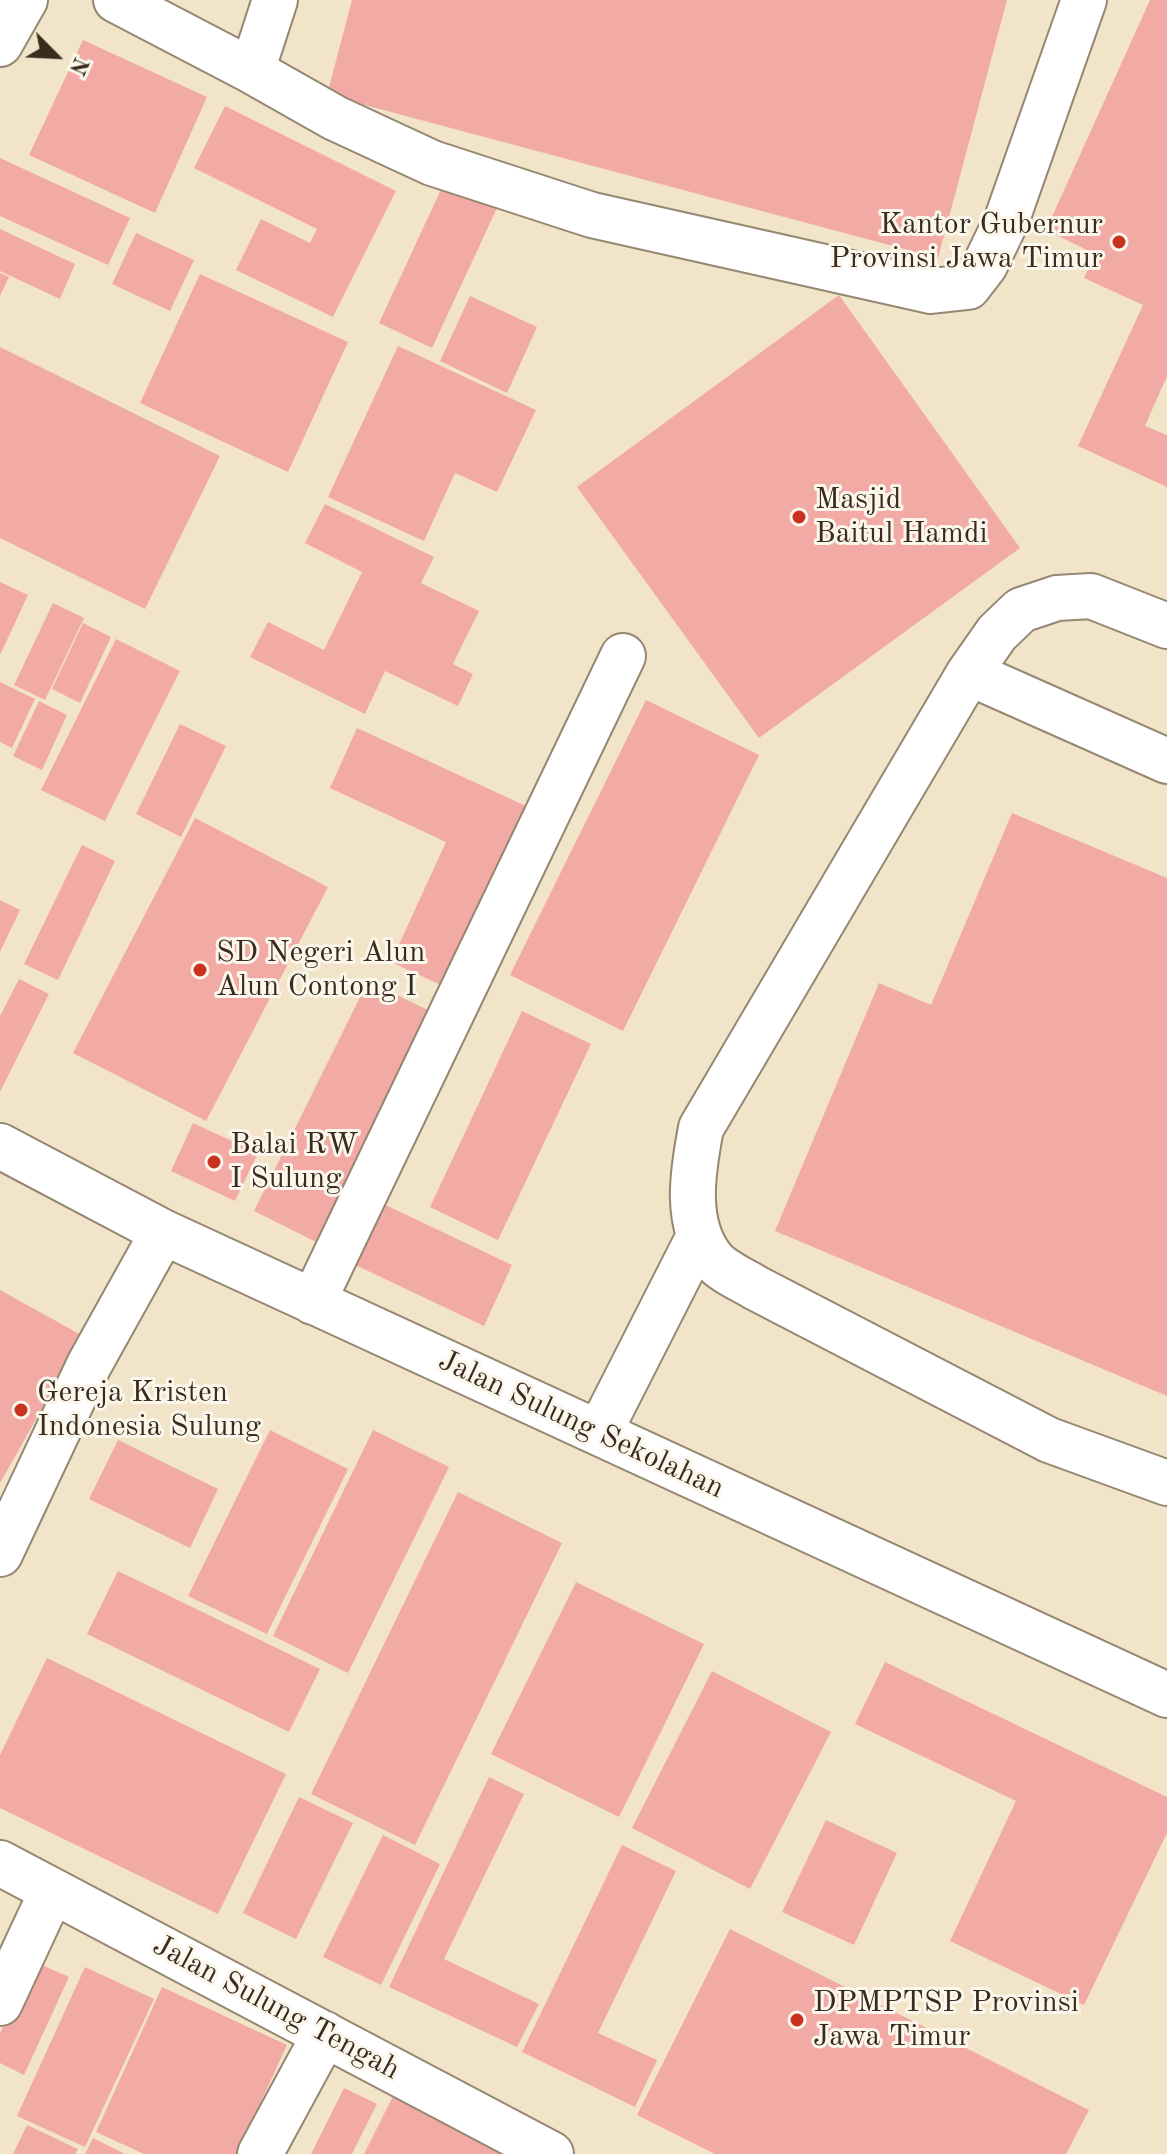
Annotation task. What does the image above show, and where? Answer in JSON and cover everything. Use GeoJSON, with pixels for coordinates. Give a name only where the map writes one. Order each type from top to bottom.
{"type":"FeatureCollection","features":[{"type":"Feature","properties":{"kind":"street"},"geometry":{"type":"LineString","coordinates":[[0,44],[25,0]]}},
{"type":"Feature","properties":{"kind":"street"},"geometry":{"type":"LineString","coordinates":[[116,0],[335,118],[432,163],[592,215],[931,291],[968,287],[985,265],[1007,219],[1084,0]]}},
{"type":"Feature","properties":{"kind":"street"},"geometry":{"type":"LineString","coordinates":[[252,71],[275,0]]}},
{"type":"Feature","properties":{"kind":"street"},"geometry":{"type":"LineString","coordinates":[[1167,626],[1091,596],[1057,598],[1021,610],[997,633],[969,673],[701,1128],[691,1181],[699,1236],[715,1262],[756,1288],[1049,1440],[1167,1483]]}},
{"type":"Feature","properties":{"kind":"street"},"geometry":{"type":"LineString","coordinates":[[313,1302],[623,656]]}},
{"type":"Feature","properties":{"kind":"street"},"geometry":{"type":"LineString","coordinates":[[969,673],[1162,747]]}},
{"type":"Feature","properties":{"kind":"street","name":"Jalan Sulung Sekolahan"},"geometry":{"type":"LineString","coordinates":[[0,1146],[163,1232],[1167,1695]]}},
{"type":"Feature","properties":{"kind":"street"},"geometry":{"type":"LineString","coordinates":[[0,1554],[89,1365],[163,1232]]}},
{"type":"Feature","properties":{"kind":"street"},"geometry":{"type":"LineString","coordinates":[[599,1433],[699,1236]]}},
{"type":"Feature","properties":{"kind":"street","name":"Jalan Sulung Tengah"},"geometry":{"type":"LineString","coordinates":[[0,1863],[551,2154]]}},
{"type":"Feature","properties":{"kind":"street"},"geometry":{"type":"LineString","coordinates":[[0,2003],[52,1891]]}},
{"type":"Feature","properties":{"kind":"street"},"geometry":{"type":"LineString","coordinates":[[260,2154],[325,2034]]}},
{"type":"Feature","properties":{"kind":"building"},"geometry":{"type":"Polygon","coordinates":[[[352,0],[1007,0],[938,258],[327,95],[352,0]]]}},
{"type":"Feature","properties":{"kind":"building","name":"Kantor Gubernur Provinsi Jawa Timur"},"geometry":{"type":"Polygon","coordinates":[[[1150,0],[1167,0],[1167,376],[1145,426],[1167,435],[1167,487],[1078,446],[1143,305],[1084,278],[1095,254],[1046,230],[1150,0]]]}},
{"type":"Feature","properties":{"kind":"building"},"geometry":{"type":"Polygon","coordinates":[[[83,40],[207,97],[155,213],[29,155],[83,40]]]}},
{"type":"Feature","properties":{"kind":"building"},"geometry":{"type":"Polygon","coordinates":[[[225,106],[396,191],[333,317],[236,270],[261,219],[310,243],[317,229],[194,168],[225,106]]]}},
{"type":"Feature","properties":{"kind":"building"},"geometry":{"type":"Polygon","coordinates":[[[0,158],[130,218],[108,265],[0,216],[0,158]]]}},
{"type":"Feature","properties":{"kind":"building"},"geometry":{"type":"Polygon","coordinates":[[[444,183],[497,208],[432,348],[379,323],[444,183]]]}},
{"type":"Feature","properties":{"kind":"building"},"geometry":{"type":"Polygon","coordinates":[[[0,229],[75,264],[60,299],[0,271],[0,229]]]}},
{"type":"Feature","properties":{"kind":"building"},"geometry":{"type":"Polygon","coordinates":[[[136,233],[194,260],[170,311],[112,284],[136,233]]]}},
{"type":"Feature","properties":{"kind":"building"},"geometry":{"type":"Polygon","coordinates":[[[0,273],[9,277],[0,296],[0,273]]]}},
{"type":"Feature","properties":{"kind":"building"},"geometry":{"type":"Polygon","coordinates":[[[200,274],[348,342],[288,472],[140,403],[200,274]]]}},
{"type":"Feature","properties":{"kind":"building","name":"Masjid Baitul Hamdi"},"geometry":{"type":"Polygon","coordinates":[[[839,295],[1020,548],[759,738],[577,487],[839,295]]]}},
{"type":"Feature","properties":{"kind":"building"},"geometry":{"type":"Polygon","coordinates":[[[470,296],[537,327],[507,393],[440,361],[470,296]]]}},
{"type":"Feature","properties":{"kind":"building"},"geometry":{"type":"Polygon","coordinates":[[[398,346],[536,410],[497,492],[455,473],[424,541],[328,497],[398,346]]]}},
{"type":"Feature","properties":{"kind":"building"},"geometry":{"type":"Polygon","coordinates":[[[0,347],[220,456],[145,609],[0,538],[0,347]]]}},
{"type":"Feature","properties":{"kind":"building"},"geometry":{"type":"Polygon","coordinates":[[[325,504],[434,557],[421,583],[479,611],[453,664],[473,674],[458,706],[385,671],[365,714],[250,657],[268,622],[324,650],[362,572],[305,543],[325,504]]]}},
{"type":"Feature","properties":{"kind":"building"},"geometry":{"type":"Polygon","coordinates":[[[0,582],[28,595],[0,655],[0,582]]]}},
{"type":"Feature","properties":{"kind":"building"},"geometry":{"type":"Polygon","coordinates":[[[53,603],[84,618],[45,700],[14,685],[53,603]]]}},
{"type":"Feature","properties":{"kind":"building"},"geometry":{"type":"Polygon","coordinates":[[[83,623],[111,637],[80,703],[52,689],[83,623]]]}},
{"type":"Feature","properties":{"kind":"building"},"geometry":{"type":"Polygon","coordinates":[[[116,639],[180,671],[105,821],[41,790],[116,639]]]}},
{"type":"Feature","properties":{"kind":"building"},"geometry":{"type":"Polygon","coordinates":[[[0,682],[35,699],[12,748],[0,742],[0,682]]]}},
{"type":"Feature","properties":{"kind":"building"},"geometry":{"type":"Polygon","coordinates":[[[646,700],[759,755],[623,1031],[510,975],[646,700]]]}},
{"type":"Feature","properties":{"kind":"building"},"geometry":{"type":"Polygon","coordinates":[[[39,701],[67,715],[42,770],[13,756],[39,701]]]}},
{"type":"Feature","properties":{"kind":"building"},"geometry":{"type":"Polygon","coordinates":[[[180,724],[226,746],[181,837],[136,814],[180,724]]]}},
{"type":"Feature","properties":{"kind":"building"},"geometry":{"type":"Polygon","coordinates":[[[357,728],[541,813],[458,993],[391,962],[446,842],[330,788],[357,728]]]}},
{"type":"Feature","properties":{"kind":"building"},"geometry":{"type":"Polygon","coordinates":[[[1012,813],[1167,878],[1167,1396],[775,1231],[879,983],[931,1005],[1012,813]]]}},
{"type":"Feature","properties":{"kind":"building","name":"SD Negeri Alun Alun Contong I"},"geometry":{"type":"Polygon","coordinates":[[[195,818],[328,887],[206,1121],[73,1053],[195,818]]]}},
{"type":"Feature","properties":{"kind":"building"},"geometry":{"type":"Polygon","coordinates":[[[82,845],[115,861],[58,980],[24,964],[82,845]]]}},
{"type":"Feature","properties":{"kind":"building"},"geometry":{"type":"Polygon","coordinates":[[[0,900],[20,910],[0,952],[0,900]]]}},
{"type":"Feature","properties":{"kind":"building"},"geometry":{"type":"Polygon","coordinates":[[[19,979],[49,994],[0,1092],[0,1016],[19,979]]]}},
{"type":"Feature","properties":{"kind":"building"},"geometry":{"type":"Polygon","coordinates":[[[368,981],[432,1012],[318,1243],[254,1211],[368,981]]]}},
{"type":"Feature","properties":{"kind":"building"},"geometry":{"type":"Polygon","coordinates":[[[522,1011],[591,1044],[498,1240],[430,1207],[522,1011]]]}},
{"type":"Feature","properties":{"kind":"building","name":"Balai RW I Sulung"},"geometry":{"type":"Polygon","coordinates":[[[193,1123],[258,1153],[235,1201],[171,1171],[193,1123]]]}},
{"type":"Feature","properties":{"kind":"building"},"geometry":{"type":"Polygon","coordinates":[[[375,1200],[512,1265],[484,1326],[347,1261],[375,1200]]]}},
{"type":"Feature","properties":{"kind":"building","name":"Gereja Kristen Indonesia Sulung"},"geometry":{"type":"Polygon","coordinates":[[[0,1290],[83,1336],[0,1483],[0,1290]]]}},
{"type":"Feature","properties":{"kind":"building"},"geometry":{"type":"Polygon","coordinates":[[[270,1430],[348,1469],[267,1634],[188,1596],[270,1430]]]}},
{"type":"Feature","properties":{"kind":"building"},"geometry":{"type":"Polygon","coordinates":[[[373,1430],[449,1467],[348,1673],[273,1636],[373,1430]]]}},
{"type":"Feature","properties":{"kind":"building"},"geometry":{"type":"Polygon","coordinates":[[[118,1440],[218,1489],[190,1548],[89,1499],[118,1440]]]}},
{"type":"Feature","properties":{"kind":"building"},"geometry":{"type":"Polygon","coordinates":[[[458,1492],[562,1543],[415,1845],[311,1794],[458,1492]]]}},
{"type":"Feature","properties":{"kind":"building"},"geometry":{"type":"Polygon","coordinates":[[[118,1571],[320,1669],[289,1732],[87,1634],[118,1571]]]}},
{"type":"Feature","properties":{"kind":"building"},"geometry":{"type":"Polygon","coordinates":[[[576,1582],[704,1644],[619,1817],[491,1754],[576,1582]]]}},
{"type":"Feature","properties":{"kind":"building"},"geometry":{"type":"Polygon","coordinates":[[[47,1658],[286,1774],[218,1914],[0,1808],[0,1755],[47,1658]]]}},
{"type":"Feature","properties":{"kind":"building"},"geometry":{"type":"Polygon","coordinates":[[[885,1662],[1167,1797],[1167,1833],[1084,2005],[950,1941],[1016,1801],[855,1724],[885,1662]]]}},
{"type":"Feature","properties":{"kind":"building"},"geometry":{"type":"Polygon","coordinates":[[[712,1671],[831,1732],[750,1889],[632,1828],[712,1671]]]}},
{"type":"Feature","properties":{"kind":"building"},"geometry":{"type":"Polygon","coordinates":[[[489,1777],[524,1794],[444,1959],[539,2004],[517,2047],[389,1987],[489,1777]]]}},
{"type":"Feature","properties":{"kind":"building"},"geometry":{"type":"Polygon","coordinates":[[[299,1797],[353,1823],[296,1939],[243,1913],[299,1797]]]}},
{"type":"Feature","properties":{"kind":"building"},"geometry":{"type":"Polygon","coordinates":[[[826,1820],[897,1853],[854,1945],[782,1912],[826,1820]]]}},
{"type":"Feature","properties":{"kind":"building"},"geometry":{"type":"Polygon","coordinates":[[[383,1835],[440,1864],[381,1985],[323,1957],[383,1835]]]}},
{"type":"Feature","properties":{"kind":"building"},"geometry":{"type":"Polygon","coordinates":[[[622,1845],[676,1871],[598,2033],[657,2060],[635,2107],[522,2052],[622,1845]]]}},
{"type":"Feature","properties":{"kind":"building","name":"DPMPTSP Provinsi Jawa Timur"},"geometry":{"type":"Polygon","coordinates":[[[730,1929],[1089,2110],[1066,2154],[715,2154],[637,2115],[730,1929]]]}},
{"type":"Feature","properties":{"kind":"building"},"geometry":{"type":"Polygon","coordinates":[[[33,1961],[69,1977],[24,2075],[0,2063],[0,2033],[33,1961]]]}},
{"type":"Feature","properties":{"kind":"building"},"geometry":{"type":"Polygon","coordinates":[[[85,1967],[154,1999],[85,2147],[17,2116],[85,1967]]]}},
{"type":"Feature","properties":{"kind":"building"},"geometry":{"type":"Polygon","coordinates":[[[162,1987],[287,2045],[237,2154],[144,2154],[96,2132],[162,1987]]]}},
{"type":"Feature","properties":{"kind":"building"},"geometry":{"type":"Polygon","coordinates":[[[344,2088],[377,2104],[352,2154],[311,2154],[344,2088]]]}},
{"type":"Feature","properties":{"kind":"building"},"geometry":{"type":"Polygon","coordinates":[[[394,2094],[513,2154],[364,2154],[394,2094]]]}},
{"type":"Feature","properties":{"kind":"building"},"geometry":{"type":"Polygon","coordinates":[[[27,2125],[78,2149],[75,2154],[13,2154],[27,2125]]]}},
{"type":"Feature","properties":{"kind":"building"},"geometry":{"type":"Polygon","coordinates":[[[93,2138],[125,2154],[85,2154],[93,2138]]]}},
{"type":"Feature","properties":{"kind":"place","name":"Kantor Gubernur Provinsi Jawa Timur"},"geometry":{"type":"Point","coordinates":[1119,242]}},
{"type":"Feature","properties":{"kind":"place","name":"Masjid Baitul Hamdi"},"geometry":{"type":"Point","coordinates":[799,517]}},
{"type":"Feature","properties":{"kind":"place","name":"SD Negeri Alun Alun Contong I"},"geometry":{"type":"Point","coordinates":[200,970]}},
{"type":"Feature","properties":{"kind":"place","name":"Balai RW I Sulung"},"geometry":{"type":"Point","coordinates":[214,1162]}},
{"type":"Feature","properties":{"kind":"place","name":"Gereja Kristen Indonesia Sulung"},"geometry":{"type":"Point","coordinates":[21,1410]}},
{"type":"Feature","properties":{"kind":"place","name":"DPMPTSP Provinsi Jawa Timur"},"geometry":{"type":"Point","coordinates":[797,2020]}}]}
